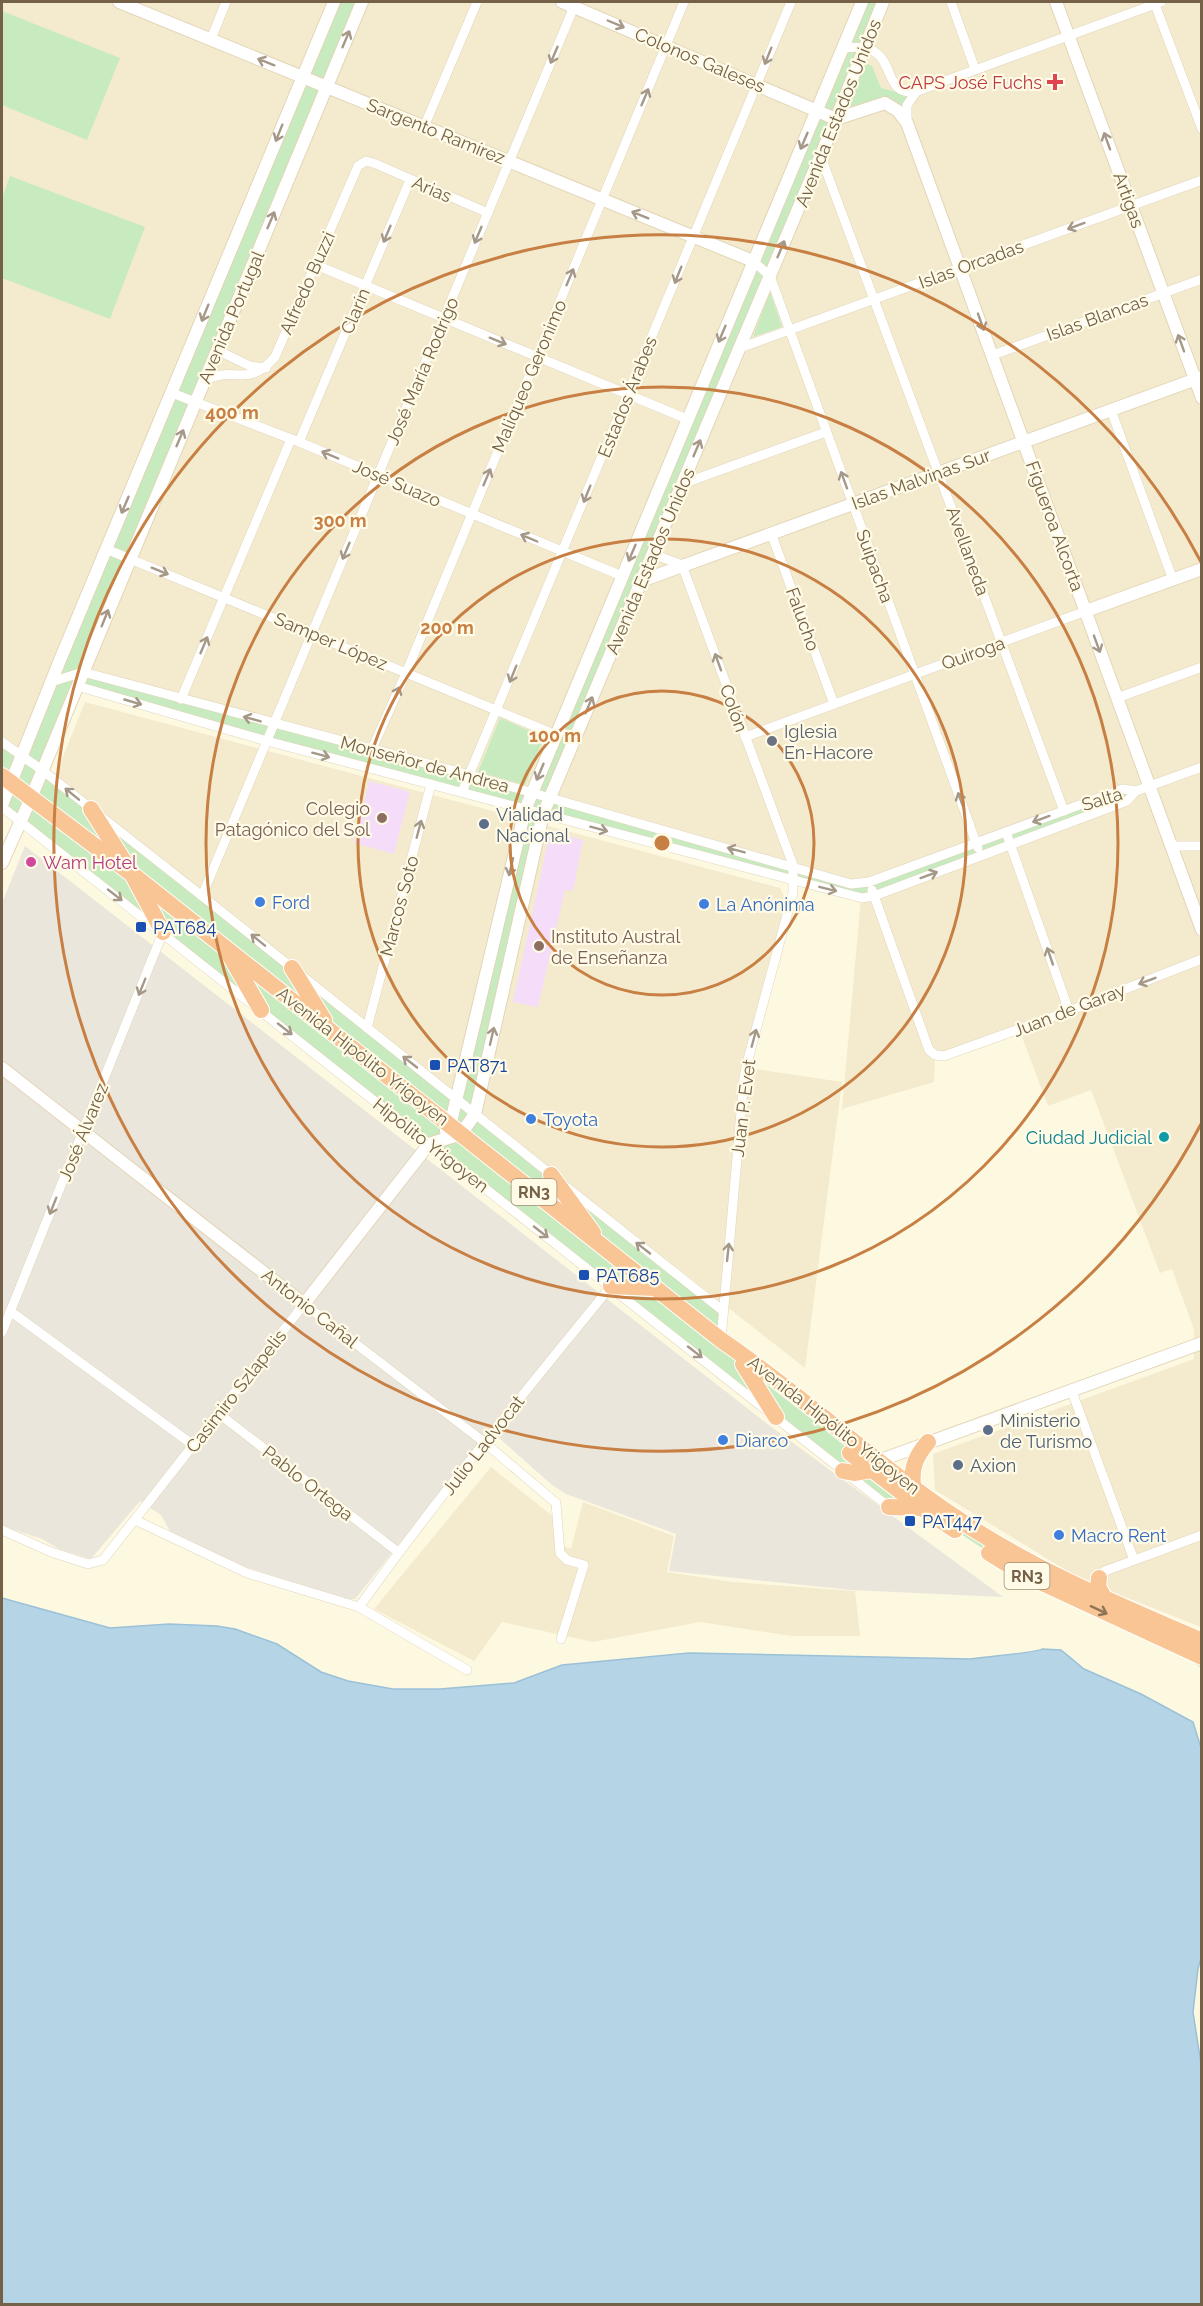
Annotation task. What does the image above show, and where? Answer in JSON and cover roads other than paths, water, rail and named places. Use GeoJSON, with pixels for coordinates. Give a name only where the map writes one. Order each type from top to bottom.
{"type":"FeatureCollection","features":[{"type":"Feature","properties":{"kind":"highway","name":"Avenida Hipólito Yrigoyen"},"geometry":{"type":"LineString","coordinates":[[6,779],[132,874],[606,1251],[744,1356],[922,1508],[1023,1574],[1141,1629]]}},
{"type":"Feature","properties":{"kind":"highway"},"geometry":{"type":"LineString","coordinates":[[91,809],[132,874],[163,932]]}},
{"type":"Feature","properties":{"kind":"highway"},"geometry":{"type":"LineString","coordinates":[[225,948],[261,1010]]}},
{"type":"Feature","properties":{"kind":"highway"},"geometry":{"type":"LineString","coordinates":[[292,968],[331,1031]]}},
{"type":"Feature","properties":{"kind":"highway"},"geometry":{"type":"LineString","coordinates":[[551,1175],[606,1251]]}},
{"type":"Feature","properties":{"kind":"highway"},"geometry":{"type":"LineString","coordinates":[[611,1286],[654,1288]]}},
{"type":"Feature","properties":{"kind":"highway","name":"Avenida Hipólito Yrigoyen"},"geometry":{"type":"LineString","coordinates":[[721,1340],[743,1364],[874,1466],[913,1486],[959,1520],[1011,1553],[1104,1598],[1202,1641]]}},
{"type":"Feature","properties":{"kind":"highway"},"geometry":{"type":"LineString","coordinates":[[743,1364],[776,1417]]}},
{"type":"Feature","properties":{"kind":"highway"},"geometry":{"type":"LineString","coordinates":[[913,1486],[914,1461],[928,1442]]}},
{"type":"Feature","properties":{"kind":"highway"},"geometry":{"type":"LineString","coordinates":[[843,1471],[854,1473],[874,1466]]}},
{"type":"Feature","properties":{"kind":"highway"},"geometry":{"type":"LineString","coordinates":[[889,1507],[922,1508]]}},
{"type":"Feature","properties":{"kind":"highway"},"geometry":{"type":"LineString","coordinates":[[1099,1578],[1098,1586],[1104,1598]]}},
{"type":"Feature","properties":{"kind":"highway"},"geometry":{"type":"LineString","coordinates":[[1141,1629],[1202,1657]]}},
{"type":"Feature","properties":{"kind":"highway","name":"RN3"},"geometry":{"type":"LineString","coordinates":[[1141,1629],[1202,1668]]}},
{"type":"Feature","properties":{"kind":"main road","name":"Sargento Ramírez"},"geometry":{"type":"LineString","coordinates":[[121,2],[753,261]]}},
{"type":"Feature","properties":{"kind":"main road","name":"Avenida Portugal"},"geometry":{"type":"LineString","coordinates":[[2,806],[6,779],[21,756],[334,2]]}},
{"type":"Feature","properties":{"kind":"main road","name":"Avenida Portugal"},"geometry":{"type":"LineString","coordinates":[[2,863],[362,2]]}},
{"type":"Feature","properties":{"kind":"main road","name":"Avenida Estados Unidos"},"geometry":{"type":"LineString","coordinates":[[456,1130],[456,1098],[525,810],[862,2]]}},
{"type":"Feature","properties":{"kind":"main road","name":"Avenida Estados Unidos"},"geometry":{"type":"LineString","coordinates":[[456,1130],[475,1114],[543,814],[549,798],[821,157],[883,2]]}},
{"type":"Feature","properties":{"kind":"main road","name":"Artigas"},"geometry":{"type":"LineString","coordinates":[[1056,2],[1163,293],[1198,378],[1202,398]]}},
{"type":"Feature","properties":{"kind":"main road","name":"Colonos Galeses"},"geometry":{"type":"LineString","coordinates":[[571,3],[836,119]]}},
{"type":"Feature","properties":{"kind":"main road"},"geometry":{"type":"LineString","coordinates":[[836,119],[885,103],[898,111],[907,123]]}},
{"type":"Feature","properties":{"kind":"main road","name":"Figueroa Alcorta"},"geometry":{"type":"LineString","coordinates":[[907,123],[1202,930]]}},
{"type":"Feature","properties":{"kind":"main road","name":"Islas Malvinas Sur"},"geometry":{"type":"LineString","coordinates":[[641,581],[1198,378]]}},
{"type":"Feature","properties":{"kind":"main road","name":"Quiroga"},"geometry":{"type":"LineString","coordinates":[[1086,611],[1202,569]]}},
{"type":"Feature","properties":{"kind":"main road","name":"Antonio Cañal"},"geometry":{"type":"LineString","coordinates":[[2,1068],[304,1304]]}},
{"type":"Feature","properties":{"kind":"main road","name":"Casimiro Szlapelis"},"geometry":{"type":"LineString","coordinates":[[304,1304],[434,1143],[456,1130]]}},
{"type":"Feature","properties":{"kind":"main road"},"geometry":{"type":"LineString","coordinates":[[874,1466],[928,1442],[1071,1389],[1201,1345]]}},
{"type":"Feature","properties":{"kind":"street"},"geometry":{"type":"LineString","coordinates":[[211,39],[226,2]]}},
{"type":"Feature","properties":{"kind":"street"},"geometry":{"type":"LineString","coordinates":[[424,127],[477,2]]}},
{"type":"Feature","properties":{"kind":"street","name":"Maliqueo Geronimo"},"geometry":{"type":"LineString","coordinates":[[372,749],[406,673],[684,2]]}},
{"type":"Feature","properties":{"kind":"street","name":"Estados Árabes"},"geometry":{"type":"LineString","coordinates":[[462,792],[791,2]]}},
{"type":"Feature","properties":{"kind":"street"},"geometry":{"type":"LineString","coordinates":[[951,2],[975,69]]}},
{"type":"Feature","properties":{"kind":"street"},"geometry":{"type":"LineString","coordinates":[[843,48],[864,47],[880,55],[893,83],[904,91],[917,91],[1157,2],[1202,129]]}},
{"type":"Feature","properties":{"kind":"street","name":"José María Rodrigo"},"geometry":{"type":"LineString","coordinates":[[202,896],[488,213],[571,3]]}},
{"type":"Feature","properties":{"kind":"street"},"geometry":{"type":"LineString","coordinates":[[907,123],[907,105],[917,91]]}},
{"type":"Feature","properties":{"kind":"street","name":"Avellaneda"},"geometry":{"type":"LineString","coordinates":[[821,157],[1064,811]]}},
{"type":"Feature","properties":{"kind":"street","name":"Alfredo Buzzi"},"geometry":{"type":"LineString","coordinates":[[266,368],[275,357],[358,166],[366,161],[376,164]]}},
{"type":"Feature","properties":{"kind":"street","name":"Arias"},"geometry":{"type":"LineString","coordinates":[[376,164],[488,213]]}},
{"type":"Feature","properties":{"kind":"street","name":"Clarín"},"geometry":{"type":"LineString","coordinates":[[181,699],[366,285],[410,180]]}},
{"type":"Feature","properties":{"kind":"street","name":"Islas Orcadas"},"geometry":{"type":"LineString","coordinates":[[740,348],[1202,180]]}},
{"type":"Feature","properties":{"kind":"street"},"geometry":{"type":"LineString","coordinates":[[753,261],[770,276]]}},
{"type":"Feature","properties":{"kind":"street"},"geometry":{"type":"LineString","coordinates":[[316,265],[687,419]]}},
{"type":"Feature","properties":{"kind":"street","name":"Suipacha"},"geometry":{"type":"LineString","coordinates":[[770,276],[981,856]]}},
{"type":"Feature","properties":{"kind":"street","name":"Islas Blancas"},"geometry":{"type":"LineString","coordinates":[[993,355],[1202,279]]}},
{"type":"Feature","properties":{"kind":"street"},"geometry":{"type":"LineString","coordinates":[[217,350],[250,366],[266,368]]}},
{"type":"Feature","properties":{"kind":"street"},"geometry":{"type":"LineString","coordinates":[[204,381],[223,374],[249,375],[266,368]]}},
{"type":"Feature","properties":{"kind":"street","name":"José Suazo"},"geometry":{"type":"LineString","coordinates":[[172,393],[295,440],[622,576]]}},
{"type":"Feature","properties":{"kind":"street"},"geometry":{"type":"LineString","coordinates":[[1111,410],[1173,580]]}},
{"type":"Feature","properties":{"kind":"street"},"geometry":{"type":"LineString","coordinates":[[682,484],[826,432]]}},
{"type":"Feature","properties":{"kind":"street","name":"Falucho"},"geometry":{"type":"LineString","coordinates":[[771,533],[834,704]]}},
{"type":"Feature","properties":{"kind":"street","name":"Samper López"},"geometry":{"type":"LineString","coordinates":[[106,549],[556,735]]}},
{"type":"Feature","properties":{"kind":"street"},"geometry":{"type":"LineString","coordinates":[[652,554],[682,565]]}},
{"type":"Feature","properties":{"kind":"street","name":"Colón"},"geometry":{"type":"LineString","coordinates":[[682,565],[793,865],[794,880]]}},
{"type":"Feature","properties":{"kind":"street","name":"Quiroga"},"geometry":{"type":"LineString","coordinates":[[745,737],[1086,611]]}},
{"type":"Feature","properties":{"kind":"street"},"geometry":{"type":"LineString","coordinates":[[1117,698],[1202,668]]}},
{"type":"Feature","properties":{"kind":"street"},"geometry":{"type":"LineString","coordinates":[[51,682],[83,672]]}},
{"type":"Feature","properties":{"kind":"street","name":"Monseñor de Andrea"},"geometry":{"type":"LineString","coordinates":[[83,672],[470,775],[872,889]]}},
{"type":"Feature","properties":{"kind":"street","name":"Monseñor de Andrea"},"geometry":{"type":"LineString","coordinates":[[77,686],[267,741],[862,898],[872,889]]}},
{"type":"Feature","properties":{"kind":"street"},"geometry":{"type":"LineString","coordinates":[[2,742],[42,770],[202,896],[722,1310]]}},
{"type":"Feature","properties":{"kind":"street"},"geometry":{"type":"LineString","coordinates":[[1136,791],[1202,767]]}},
{"type":"Feature","properties":{"kind":"street","name":"Marcos Soto"},"geometry":{"type":"LineString","coordinates":[[367,1028],[431,784]]}},
{"type":"Feature","properties":{"kind":"street","name":"Salta"},"geometry":{"type":"LineString","coordinates":[[872,889],[976,843],[1123,789],[1136,791]]}},
{"type":"Feature","properties":{"kind":"street","name":"Salta"},"geometry":{"type":"LineString","coordinates":[[872,889],[1011,845],[1127,801],[1136,791]]}},
{"type":"Feature","properties":{"kind":"street","name":"Hipólito Yrigoyen"},"geometry":{"type":"LineString","coordinates":[[2,806],[434,1143],[889,1507]]}},
{"type":"Feature","properties":{"kind":"street"},"geometry":{"type":"LineString","coordinates":[[1006,832],[1069,1011]]}},
{"type":"Feature","properties":{"kind":"street"},"geometry":{"type":"LineString","coordinates":[[1171,846],[1202,846]]}},
{"type":"Feature","properties":{"kind":"street","name":"Juan P. Evet"},"geometry":{"type":"LineString","coordinates":[[721,1340],[746,1070],[793,893],[794,880]]}},
{"type":"Feature","properties":{"kind":"street","name":"Juan de Garay"},"geometry":{"type":"LineString","coordinates":[[872,889],[929,1050],[935,1055],[944,1056],[1202,960]]}},
{"type":"Feature","properties":{"kind":"street","name":"José Álvarez"},"geometry":{"type":"LineString","coordinates":[[2,1332],[163,932]]}},
{"type":"Feature","properties":{"kind":"street","name":"Julio Ladvocat"},"geometry":{"type":"LineString","coordinates":[[359,1607],[398,1552],[484,1442],[611,1286]]}},
{"type":"Feature","properties":{"kind":"street","name":"Casimiro Szlapelis"},"geometry":{"type":"LineString","coordinates":[[2,1530],[88,1564],[103,1560],[304,1304]]}},
{"type":"Feature","properties":{"kind":"street","name":"Antonio Cañal"},"geometry":{"type":"LineString","coordinates":[[304,1304],[484,1442],[556,1503],[560,1553],[567,1560],[584,1565],[561,1639]]}},
{"type":"Feature","properties":{"kind":"street"},"geometry":{"type":"LineString","coordinates":[[10,1311],[193,1445]]}},
{"type":"Feature","properties":{"kind":"street"},"geometry":{"type":"LineString","coordinates":[[1071,1389],[1134,1560]]}},
{"type":"Feature","properties":{"kind":"street","name":"Pablo Ortega"},"geometry":{"type":"LineString","coordinates":[[218,1413],[398,1552]]}},
{"type":"Feature","properties":{"kind":"street"},"geometry":{"type":"LineString","coordinates":[[135,1520],[247,1573],[359,1607],[467,1670]]}},
{"type":"Feature","properties":{"kind":"street"},"geometry":{"type":"LineString","coordinates":[[1099,1578],[1105,1571],[1202,1535]]}},
{"type":"Feature","properties":{"kind":"water"},"geometry":{"type":"Polygon","coordinates":[[[2,1598],[110,1628],[169,1624],[235,1629],[277,1644],[321,1672],[348,1681],[393,1689],[440,1689],[514,1683],[562,1665],[689,1653],[969,1659],[1042,1649],[1061,1650],[1084,1669],[1141,1694],[1193,1722],[1202,1751],[1202,1955],[1193,2012],[1202,2070],[1201,2304],[2,2304],[2,1598]]]}},
{"type":"Feature","properties":{"kind":"place","name":"CAPS José Fuchs"},"geometry":{"type":"Point","coordinates":[1055,82]}},
{"type":"Feature","properties":{"kind":"place","name":"Iglesia En-Hacore"},"geometry":{"type":"Point","coordinates":[772,741]}},
{"type":"Feature","properties":{"kind":"place","name":"Colegio Patagónico del Sol"},"geometry":{"type":"Point","coordinates":[382,818]}},
{"type":"Feature","properties":{"kind":"place","name":"Vialidad Nacional"},"geometry":{"type":"Point","coordinates":[484,824]}},
{"type":"Feature","properties":{"kind":"place","name":"Wam Hotel"},"geometry":{"type":"Point","coordinates":[31,862]}},
{"type":"Feature","properties":{"kind":"place","name":"Ford"},"geometry":{"type":"Point","coordinates":[260,902]}},
{"type":"Feature","properties":{"kind":"place","name":"La Anónima"},"geometry":{"type":"Point","coordinates":[704,904]}},
{"type":"Feature","properties":{"kind":"place","name":"PAT684"},"geometry":{"type":"Point","coordinates":[141,927]}},
{"type":"Feature","properties":{"kind":"place","name":"Instituto Austral de Enseñanza"},"geometry":{"type":"Point","coordinates":[539,946]}},
{"type":"Feature","properties":{"kind":"place","name":"PAT871"},"geometry":{"type":"Point","coordinates":[435,1065]}},
{"type":"Feature","properties":{"kind":"place","name":"Toyota"},"geometry":{"type":"Point","coordinates":[531,1119]}},
{"type":"Feature","properties":{"kind":"place","name":"Ciudad Judicial"},"geometry":{"type":"Point","coordinates":[1164,1137]}},
{"type":"Feature","properties":{"kind":"place","name":"PAT685"},"geometry":{"type":"Point","coordinates":[584,1275]}},
{"type":"Feature","properties":{"kind":"place","name":"Ministerio de Turismo"},"geometry":{"type":"Point","coordinates":[988,1430]}},
{"type":"Feature","properties":{"kind":"place","name":"Diarco"},"geometry":{"type":"Point","coordinates":[723,1440]}},
{"type":"Feature","properties":{"kind":"place","name":"Axion"},"geometry":{"type":"Point","coordinates":[958,1465]}},
{"type":"Feature","properties":{"kind":"place","name":"PAT447"},"geometry":{"type":"Point","coordinates":[910,1521]}},
{"type":"Feature","properties":{"kind":"place","name":"Macro Rent"},"geometry":{"type":"Point","coordinates":[1059,1535]}}]}
